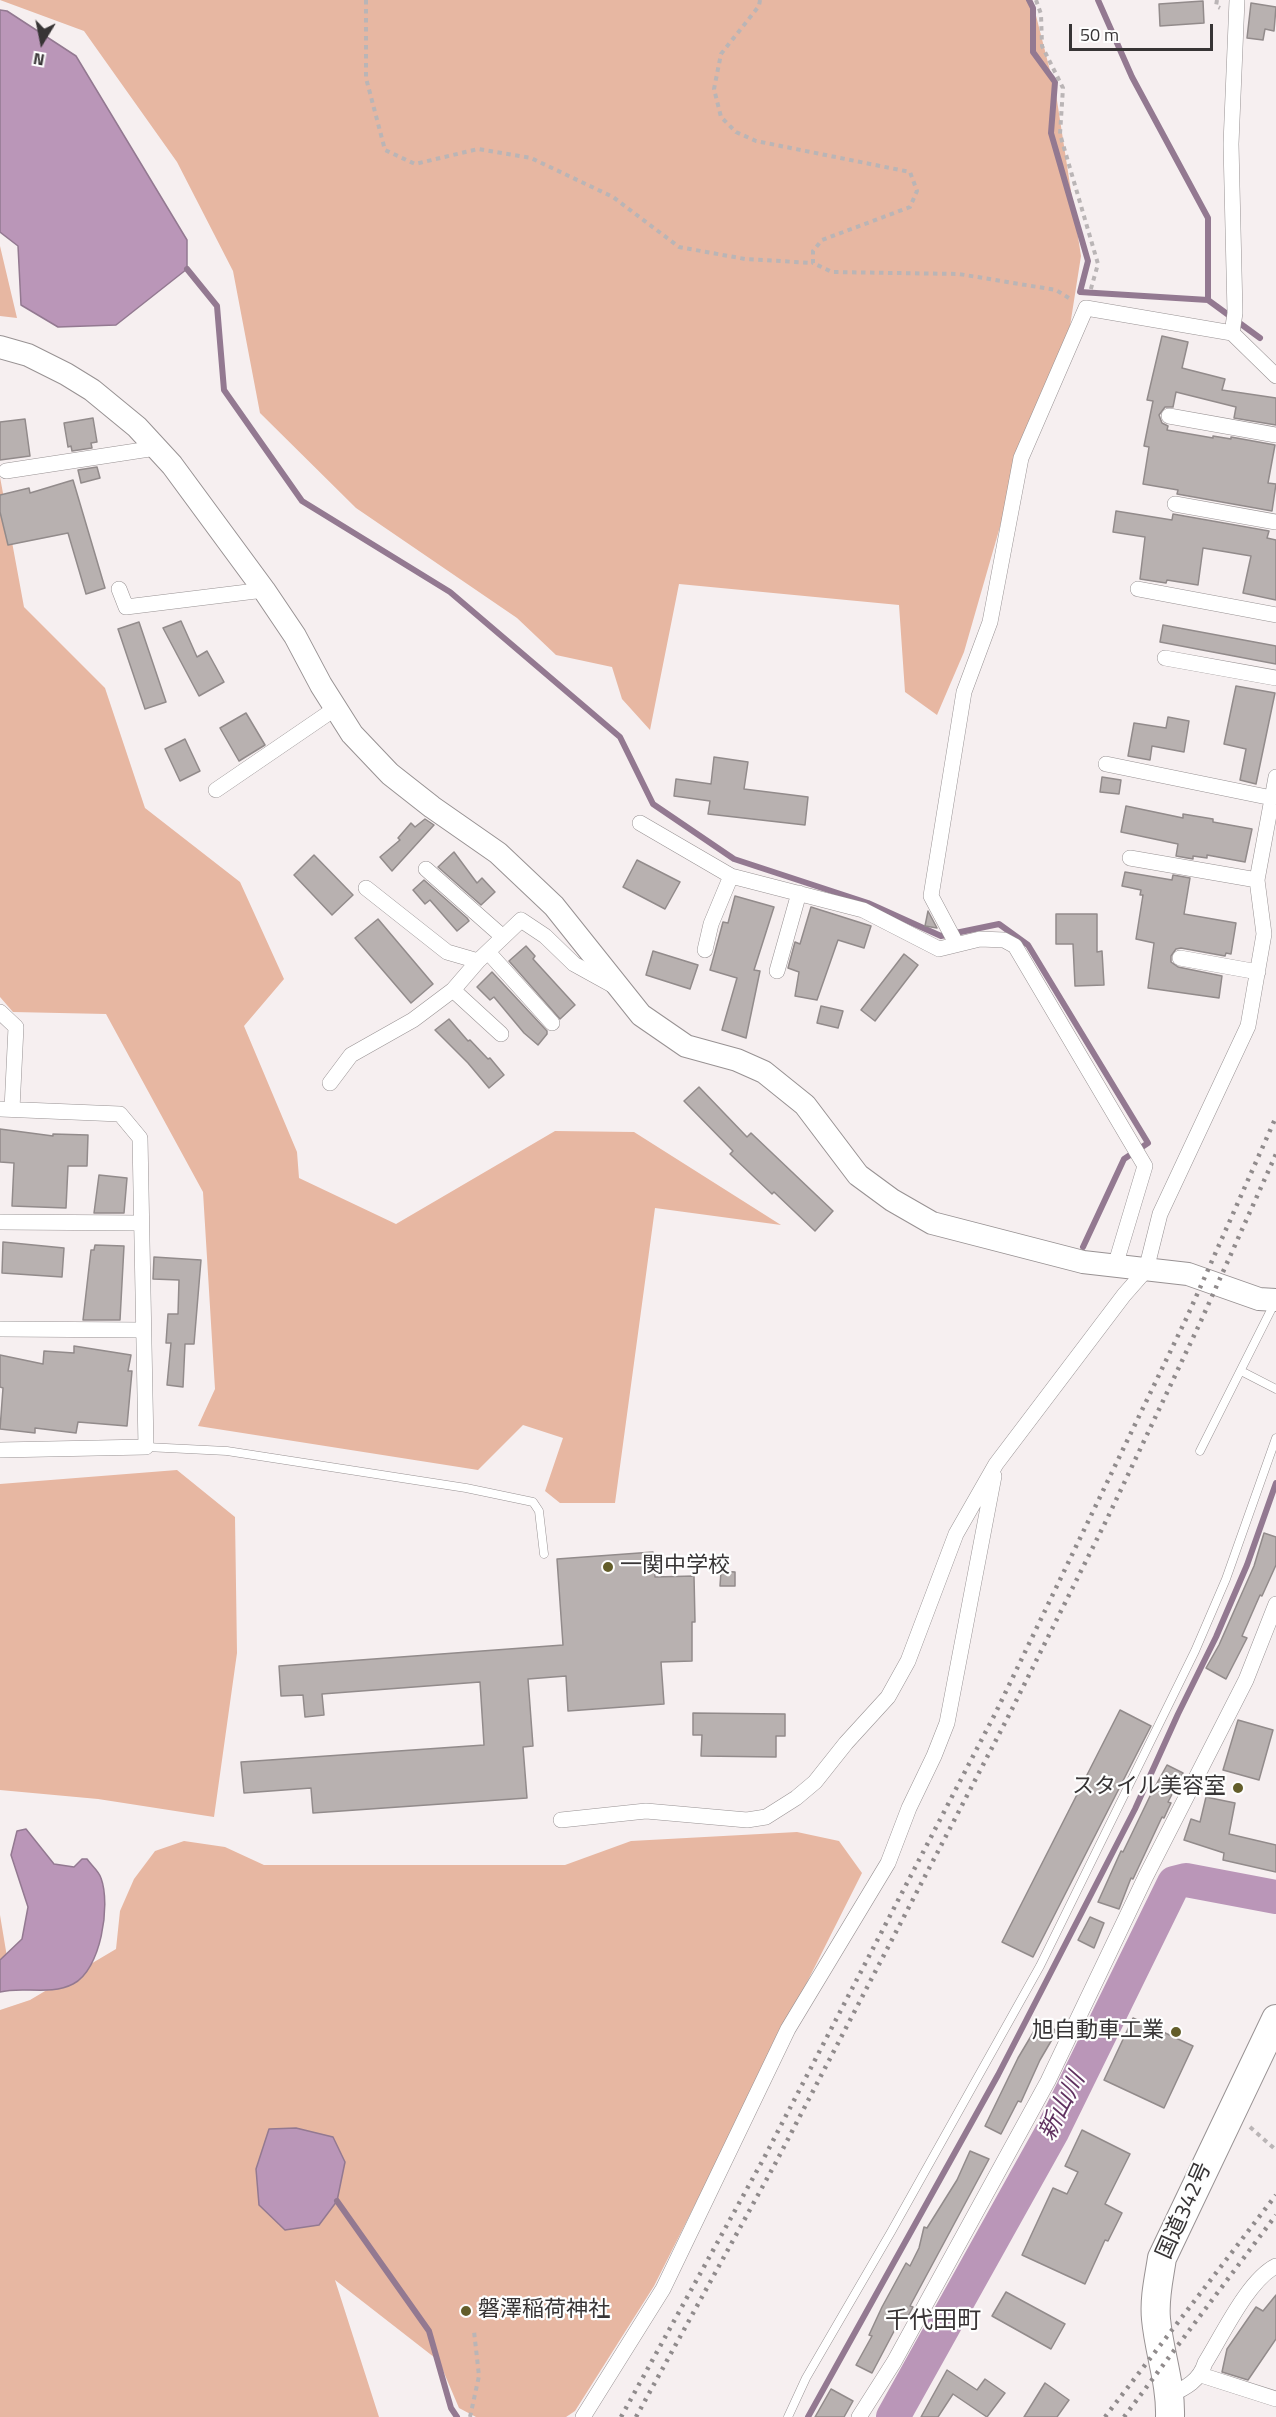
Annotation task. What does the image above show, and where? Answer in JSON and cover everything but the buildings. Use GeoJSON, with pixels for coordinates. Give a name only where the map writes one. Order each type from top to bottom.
{"type":"FeatureCollection","features":[{"type":"Feature","properties":{"kind":"highway","name":"国道342号"},"geometry":{"type":"LineString","coordinates":[[1170,2406],[1156,2321],[1157,2287],[1162,2258],[1276,2019]]}},
{"type":"Feature","properties":{"kind":"street"},"geometry":{"type":"LineString","coordinates":[[1232,333],[1235,313],[1230,144],[1237,0]]}},
{"type":"Feature","properties":{"kind":"street"},"geometry":{"type":"LineString","coordinates":[[957,943],[931,896],[964,692],[990,622],[1021,458],[1086,308],[1232,333],[1276,376]]}},
{"type":"Feature","properties":{"kind":"street"},"geometry":{"type":"LineString","coordinates":[[0,347],[28,355],[92,390],[137,427],[206,509],[264,590],[295,636],[352,734],[390,774],[432,807],[498,853],[554,906],[641,1015],[686,1046],[737,1060],[764,1072],[805,1105],[858,1174],[892,1200],[932,1223],[1083,1262],[1188,1274],[1259,1299],[1276,1300]]}},
{"type":"Feature","properties":{"kind":"street"},"geometry":{"type":"LineString","coordinates":[[1169,416],[1276,435]]}},
{"type":"Feature","properties":{"kind":"street"},"geometry":{"type":"LineString","coordinates":[[6,471],[156,448]]}},
{"type":"Feature","properties":{"kind":"street"},"geometry":{"type":"LineString","coordinates":[[1175,504],[1276,522]]}},
{"type":"Feature","properties":{"kind":"street"},"geometry":{"type":"LineString","coordinates":[[119,589],[126,607],[264,590]]}},
{"type":"Feature","properties":{"kind":"street"},"geometry":{"type":"LineString","coordinates":[[1138,589],[1276,615]]}},
{"type":"Feature","properties":{"kind":"street"},"geometry":{"type":"LineString","coordinates":[[1165,658],[1276,678]]}},
{"type":"Feature","properties":{"kind":"street"},"geometry":{"type":"LineString","coordinates":[[216,790],[336,708]]}},
{"type":"Feature","properties":{"kind":"street"},"geometry":{"type":"LineString","coordinates":[[1106,764],[1272,798]]}},
{"type":"Feature","properties":{"kind":"street"},"geometry":{"type":"LineString","coordinates":[[561,1820],[646,1811],[747,1820],[766,1817],[796,1798],[815,1782],[846,1743],[888,1697],[908,1661],[956,1534],[996,1464],[1124,1295],[1146,1270],[1160,1214],[1248,1026],[1264,934],[1257,880],[1276,777]]}},
{"type":"Feature","properties":{"kind":"street"},"geometry":{"type":"LineString","coordinates":[[640,823],[730,876],[862,910],[939,949],[980,939],[1004,940],[1015,946],[1145,1166],[1115,1266]]}},
{"type":"Feature","properties":{"kind":"street"},"geometry":{"type":"LineString","coordinates":[[1130,858],[1257,880]]}},
{"type":"Feature","properties":{"kind":"street"},"geometry":{"type":"LineString","coordinates":[[426,869],[503,937]]}},
{"type":"Feature","properties":{"kind":"street"},"geometry":{"type":"LineString","coordinates":[[705,950],[711,924],[730,876]]}},
{"type":"Feature","properties":{"kind":"street"},"geometry":{"type":"LineString","coordinates":[[366,888],[447,952],[483,956],[552,1023]]}},
{"type":"Feature","properties":{"kind":"street"},"geometry":{"type":"LineString","coordinates":[[777,971],[799,894]]}},
{"type":"Feature","properties":{"kind":"street"},"geometry":{"type":"LineString","coordinates":[[330,1083],[351,1055],[413,1020],[453,990],[483,956],[521,920],[545,936],[574,964],[619,989]]}},
{"type":"Feature","properties":{"kind":"street"},"geometry":{"type":"LineString","coordinates":[[1180,958],[1258,972]]}},
{"type":"Feature","properties":{"kind":"street"},"geometry":{"type":"LineString","coordinates":[[453,990],[501,1034]]}},
{"type":"Feature","properties":{"kind":"street"},"geometry":{"type":"LineString","coordinates":[[0,1012],[16,1027],[6,1109],[120,1114],[140,1138],[146,1447],[0,1450]]}},
{"type":"Feature","properties":{"kind":"street"},"geometry":{"type":"LineString","coordinates":[[0,1222],[141,1223]]}},
{"type":"Feature","properties":{"kind":"street"},"geometry":{"type":"LineString","coordinates":[[0,1329],[142,1330]]}},
{"type":"Feature","properties":{"kind":"street"},"geometry":{"type":"LineString","coordinates":[[583,2417],[663,2289],[788,2029],[888,1863],[909,1808],[947,1723],[996,1464]]}},
{"type":"Feature","properties":{"kind":"street"},"geometry":{"type":"LineString","coordinates":[[859,2417],[894,2362],[1048,2081],[1161,1845],[1246,1680],[1276,1604]]}},
{"type":"Feature","properties":{"kind":"street"},"geometry":{"type":"LineString","coordinates":[[1170,2406],[1182,2390],[1201,2375],[1205,2363],[1253,2285],[1265,2271],[1276,2265]]}},
{"type":"Feature","properties":{"kind":"street"},"geometry":{"type":"LineString","coordinates":[[1201,2375],[1276,2399]]}},
{"type":"Feature","properties":{"kind":"lane"},"geometry":{"type":"LineString","coordinates":[[1200,1451],[1276,1300]]}},
{"type":"Feature","properties":{"kind":"lane"},"geometry":{"type":"LineString","coordinates":[[1241,1371],[1276,1389]]}},
{"type":"Feature","properties":{"kind":"lane"},"geometry":{"type":"LineString","coordinates":[[788,2417],[806,2378],[1046,1956],[1195,1651],[1227,1579],[1276,1438]]}},
{"type":"Feature","properties":{"kind":"lane"},"geometry":{"type":"LineString","coordinates":[[146,1447],[227,1451],[466,1488],[533,1502],[539,1511],[544,1554]]}},
{"type":"Feature","properties":{"kind":"path"},"geometry":{"type":"LineString","coordinates":[[366,0],[366,78],[385,150],[415,164],[478,149],[531,158],[613,197],[679,247],[745,259],[813,263],[832,272],[959,274],[1056,290],[1086,308],[1098,264],[1060,134],[1063,88],[1042,46],[1041,14],[1036,0]]}},
{"type":"Feature","properties":{"kind":"path"},"geometry":{"type":"LineString","coordinates":[[760,0],[759,6],[721,54],[714,89],[721,117],[736,132],[756,141],[910,172],[917,191],[910,207],[822,240],[813,250],[813,263]]}},
{"type":"Feature","properties":{"kind":"path"},"geometry":{"type":"LineString","coordinates":[[470,2417],[479,2376],[474,2331]]}},
{"type":"Feature","properties":{"kind":"shaded area"},"geometry":{"type":"Polygon","coordinates":[[[0,0],[1032,0],[1056,94],[1081,256],[1070,326],[1026,436],[964,652],[937,715],[905,692],[899,605],[679,584],[650,730],[622,699],[612,667],[556,655],[517,618],[356,508],[260,413],[233,271],[177,162],[84,31],[0,0]]]}},
{"type":"Feature","properties":{"kind":"shaded area"},"geometry":{"type":"Polygon","coordinates":[[[0,10],[7,11],[76,56],[187,240],[187,269],[116,325],[58,327],[21,305],[18,246],[0,232],[0,10]]]}},
{"type":"Feature","properties":{"kind":"shaded area"},"geometry":{"type":"Polygon","coordinates":[[[0,246],[17,318],[0,316],[0,246]]]}},
{"type":"Feature","properties":{"kind":"shaded area"},"geometry":{"type":"Polygon","coordinates":[[[0,477],[24,607],[105,688],[145,808],[240,882],[284,979],[244,1026],[297,1152],[299,1178],[396,1224],[555,1131],[634,1132],[781,1225],[655,1208],[615,1503],[560,1503],[545,1491],[563,1438],[523,1425],[478,1470],[198,1426],[215,1389],[203,1192],[106,1014],[13,1012],[0,997],[0,477]]]}},
{"type":"Feature","properties":{"kind":"shaded area"},"geometry":{"type":"Polygon","coordinates":[[[177,1470],[235,1517],[237,1653],[214,1817],[98,1799],[0,1790],[0,1484],[177,1470]]]}},
{"type":"Feature","properties":{"kind":"shaded area"},"geometry":{"type":"Polygon","coordinates":[[[26,1829],[54,1864],[74,1867],[82,1859],[87,1859],[97,1870],[104,1890],[104,1920],[97,1951],[91,1965],[83,1977],[73,1984],[64,1988],[46,1990],[0,1992],[0,1960],[22,1939],[28,1907],[11,1855],[17,1831],[26,1829]]]}},
{"type":"Feature","properties":{"kind":"shaded area"},"geometry":{"type":"Polygon","coordinates":[[[797,1832],[839,1841],[862,1873],[654,2286],[575,2411],[566,2417],[476,2417],[459,2408],[439,2361],[335,2280],[379,2417],[0,2417],[0,2010],[30,2000],[116,1949],[120,1911],[134,1879],[155,1851],[184,1841],[225,1847],[264,1865],[565,1865],[631,1841],[797,1832]]]}},
{"type":"Feature","properties":{"kind":"shaded area"},"geometry":{"type":"Polygon","coordinates":[[[0,1915],[8,1963],[0,1969],[0,1915]]]}},
{"type":"Feature","properties":{"kind":"shaded area"},"geometry":{"type":"Polygon","coordinates":[[[296,2128],[333,2137],[345,2162],[337,2201],[319,2225],[285,2230],[259,2205],[256,2169],[269,2129],[296,2128]]]}},
{"type":"Feature","properties":{"kind":"waterway"},"geometry":{"type":"LineString","coordinates":[[1029,0],[1033,8],[1033,52],[1055,82],[1051,133],[1088,261],[1080,292],[1208,300]]}},
{"type":"Feature","properties":{"kind":"waterway"},"geometry":{"type":"LineString","coordinates":[[1098,0],[1132,77],[1208,218],[1208,300],[1260,338]]}},
{"type":"Feature","properties":{"kind":"waterway"},"geometry":{"type":"LineString","coordinates":[[187,269],[217,306],[224,390],[302,501],[450,592],[620,737],[653,804],[734,859],[868,903],[941,936],[999,924],[1028,945],[1148,1143],[1124,1159],[1083,1247]]}},
{"type":"Feature","properties":{"kind":"waterway"},"geometry":{"type":"LineString","coordinates":[[808,2417],[998,2075],[1135,1809],[1216,1637],[1247,1565],[1276,1483]]}},
{"type":"Feature","properties":{"kind":"waterway","name":"新山川"},"geometry":{"type":"LineString","coordinates":[[893,2417],[1052,2132],[1174,1883],[1186,1880],[1276,1897]]}},
{"type":"Feature","properties":{"kind":"waterway"},"geometry":{"type":"LineString","coordinates":[[337,2201],[429,2331],[451,2408],[457,2417]]}},
{"type":"Feature","properties":{"kind":"railway"},"geometry":{"type":"LineString","coordinates":[[621,2417],[764,2158],[996,1712],[1187,1317],[1276,1117]]}},
{"type":"Feature","properties":{"kind":"railway"},"geometry":{"type":"LineString","coordinates":[[636,2417],[775,2164],[1008,1717],[1107,1519],[1200,1323],[1276,1154]]}},
{"type":"Feature","properties":{"kind":"railway"},"geometry":{"type":"LineString","coordinates":[[1105,2417],[1276,2195]]}},
{"type":"Feature","properties":{"kind":"railway"},"geometry":{"type":"LineString","coordinates":[[1124,2417],[1276,2215]]}},
{"type":"Feature","properties":{"kind":"place","name":"一関中学校"},"geometry":{"type":"Point","coordinates":[608,1567]}},
{"type":"Feature","properties":{"kind":"place","name":"スタイル美容室"},"geometry":{"type":"Point","coordinates":[1238,1788]}},
{"type":"Feature","properties":{"kind":"place","name":"旭自動車工業"},"geometry":{"type":"Point","coordinates":[1176,2032]}},
{"type":"Feature","properties":{"kind":"place","name":"磐澤稲荷神社"},"geometry":{"type":"Point","coordinates":[466,2311]}},
{"type":"Feature","properties":{"kind":"district","name":"千代田町"},"geometry":{"type":"Point","coordinates":[933,2322]}}]}
